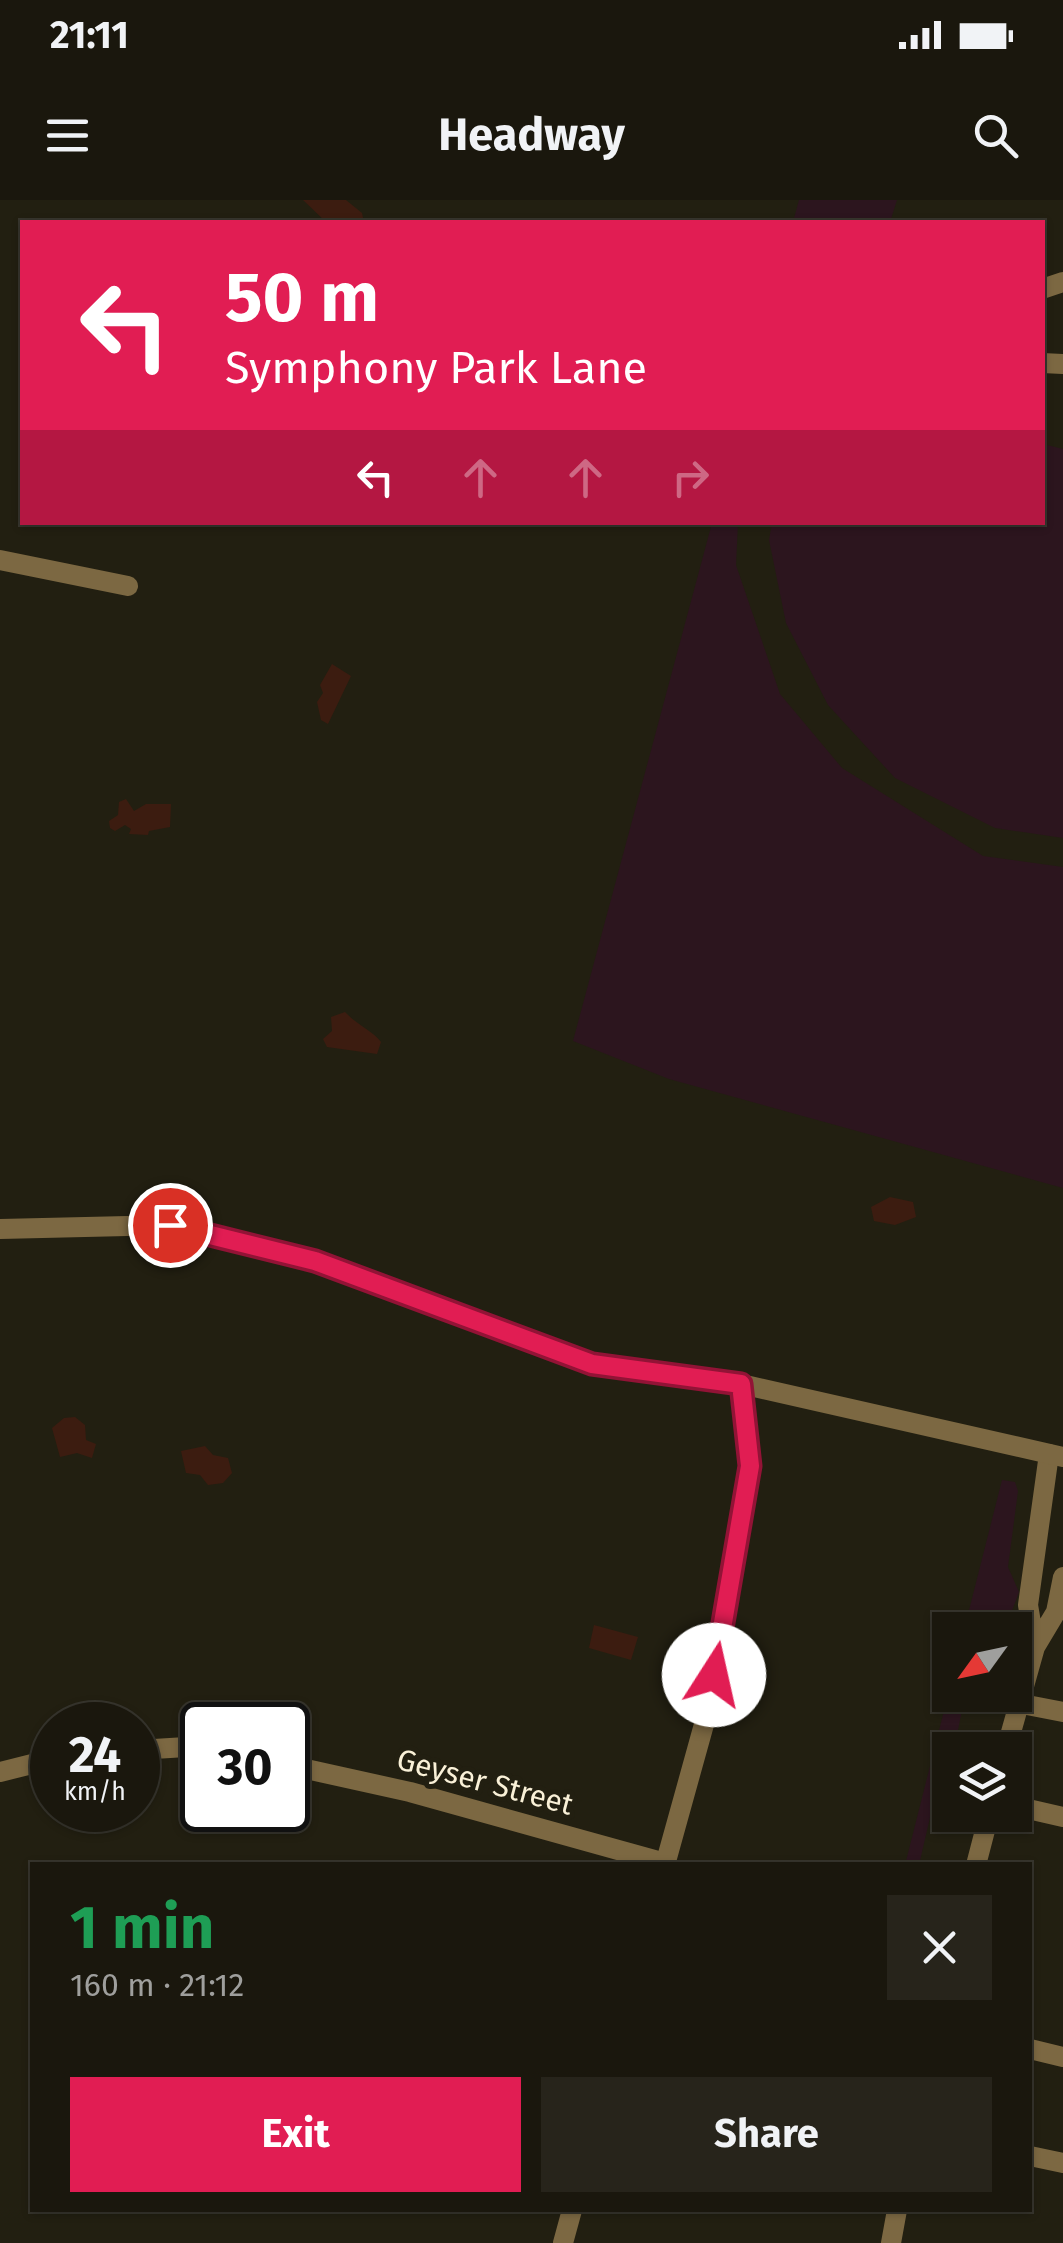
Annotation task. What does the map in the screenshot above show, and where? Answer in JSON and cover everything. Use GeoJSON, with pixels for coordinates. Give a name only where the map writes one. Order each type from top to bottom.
{"type":"FeatureCollection","features":[{"type":"Feature","properties":{"kind":"street"},"geometry":{"type":"LineString","coordinates":[[0,560],[128,586]]}},
{"type":"Feature","properties":{"kind":"street"},"geometry":{"type":"LineString","coordinates":[[0,1229],[170,1225],[315,1261],[592,1364],[741,1384],[1056,1455],[1030,1581],[1028,1605],[1036,1647]]}},
{"type":"Feature","properties":{"kind":"street"},"geometry":{"type":"LineString","coordinates":[[666,1862],[708,1710],[750,1466],[741,1384]]}},
{"type":"Feature","properties":{"kind":"street"},"geometry":{"type":"LineString","coordinates":[[1030,1581],[1062,1582],[1056,1612],[1032,1659]]}},
{"type":"Feature","properties":{"kind":"street"},"geometry":{"type":"LineString","coordinates":[[1032,1707],[1063,1712]]}},
{"type":"Feature","properties":{"kind":"street"},"geometry":{"type":"LineString","coordinates":[[0,1772],[30,1765]]}},
{"type":"Feature","properties":{"kind":"street","name":"Geyser Street"},"geometry":{"type":"LineString","coordinates":[[310,1770],[410,1792],[658,1862]]}},
{"type":"Feature","properties":{"kind":"street"},"geometry":{"type":"LineString","coordinates":[[1032,1810],[1063,1817]]}},
{"type":"Feature","properties":{"kind":"street"},"geometry":{"type":"LineString","coordinates":[[977,1862],[985,1832]]}},
{"type":"Feature","properties":{"kind":"street"},"geometry":{"type":"LineString","coordinates":[[1032,2049],[1063,2056]]}},
{"type":"Feature","properties":{"kind":"street"},"geometry":{"type":"LineString","coordinates":[[1032,2156],[1063,2163]]}},
{"type":"Feature","properties":{"kind":"street"},"geometry":{"type":"LineString","coordinates":[[563,2243],[571,2212]]}},
{"type":"Feature","properties":{"kind":"street"},"geometry":{"type":"LineString","coordinates":[[891,2243],[897,2212]]}},
{"type":"Feature","properties":{"kind":"shaded area"},"geometry":{"type":"Polygon","coordinates":[[[303,200],[346,200],[362,213],[364,220],[324,220],[303,200]]]}},
{"type":"Feature","properties":{"kind":"shaded area"},"geometry":{"type":"Polygon","coordinates":[[[799,200],[897,200],[891,220],[794,220],[799,200]]]}},
{"type":"Feature","properties":{"kind":"shaded area"},"geometry":{"type":"Polygon","coordinates":[[[1045,444],[1063,449],[1063,838],[995,828],[895,778],[828,705],[786,623],[769,540],[772,525],[1045,525],[1045,444]]]}},
{"type":"Feature","properties":{"kind":"shaded area"},"geometry":{"type":"Polygon","coordinates":[[[711,525],[738,525],[736,565],[780,694],[842,768],[983,856],[1063,867],[1063,1188],[669,1079],[573,1041],[711,525]]]}},
{"type":"Feature","properties":{"kind":"shaded area"},"geometry":{"type":"Polygon","coordinates":[[[332,664],[351,676],[328,724],[321,720],[317,702],[323,693],[320,685],[332,664]]]}},
{"type":"Feature","properties":{"kind":"shaded area"},"geometry":{"type":"Polygon","coordinates":[[[126,799],[134,811],[146,804],[171,804],[170,827],[149,831],[148,835],[129,834],[131,829],[125,825],[115,831],[110,828],[109,821],[118,815],[119,802],[126,799]]]}},
{"type":"Feature","properties":{"kind":"shaded area"},"geometry":{"type":"Polygon","coordinates":[[[345,1012],[381,1042],[377,1054],[327,1047],[323,1039],[332,1031],[331,1017],[345,1012]]]}},
{"type":"Feature","properties":{"kind":"shaded area"},"geometry":{"type":"Polygon","coordinates":[[[890,1197],[913,1202],[916,1217],[895,1225],[874,1221],[871,1207],[890,1197]]]}},
{"type":"Feature","properties":{"kind":"shaded area"},"geometry":{"type":"Polygon","coordinates":[[[75,1417],[85,1425],[86,1440],[96,1444],[92,1458],[77,1453],[60,1457],[52,1428],[64,1418],[75,1417]]]}},
{"type":"Feature","properties":{"kind":"shaded area"},"geometry":{"type":"Polygon","coordinates":[[[205,1446],[213,1455],[228,1458],[232,1473],[223,1483],[208,1485],[200,1475],[186,1473],[181,1451],[205,1446]]]}},
{"type":"Feature","properties":{"kind":"shaded area"},"geometry":{"type":"Polygon","coordinates":[[[1002,1480],[1015,1482],[1018,1491],[1008,1567],[1019,1592],[1012,1612],[969,1612],[1002,1480]]]}},
{"type":"Feature","properties":{"kind":"shaded area"},"geometry":{"type":"Polygon","coordinates":[[[594,1625],[638,1637],[631,1660],[589,1648],[594,1625]]]}},
{"type":"Feature","properties":{"kind":"shaded area"},"geometry":{"type":"Polygon","coordinates":[[[944,1712],[962,1712],[958,1732],[939,1732],[944,1712]]]}},
{"type":"Feature","properties":{"kind":"shaded area"},"geometry":{"type":"Polygon","coordinates":[[[932,1758],[932,1809],[920,1862],[906,1862],[932,1758]]]}},
{"type":"Feature","properties":{"kind":"route"},"geometry":{"type":"LineString","coordinates":[[170,1225],[315,1261],[373,1286],[592,1364],[741,1384],[750,1466],[714,1675]]}}]}
